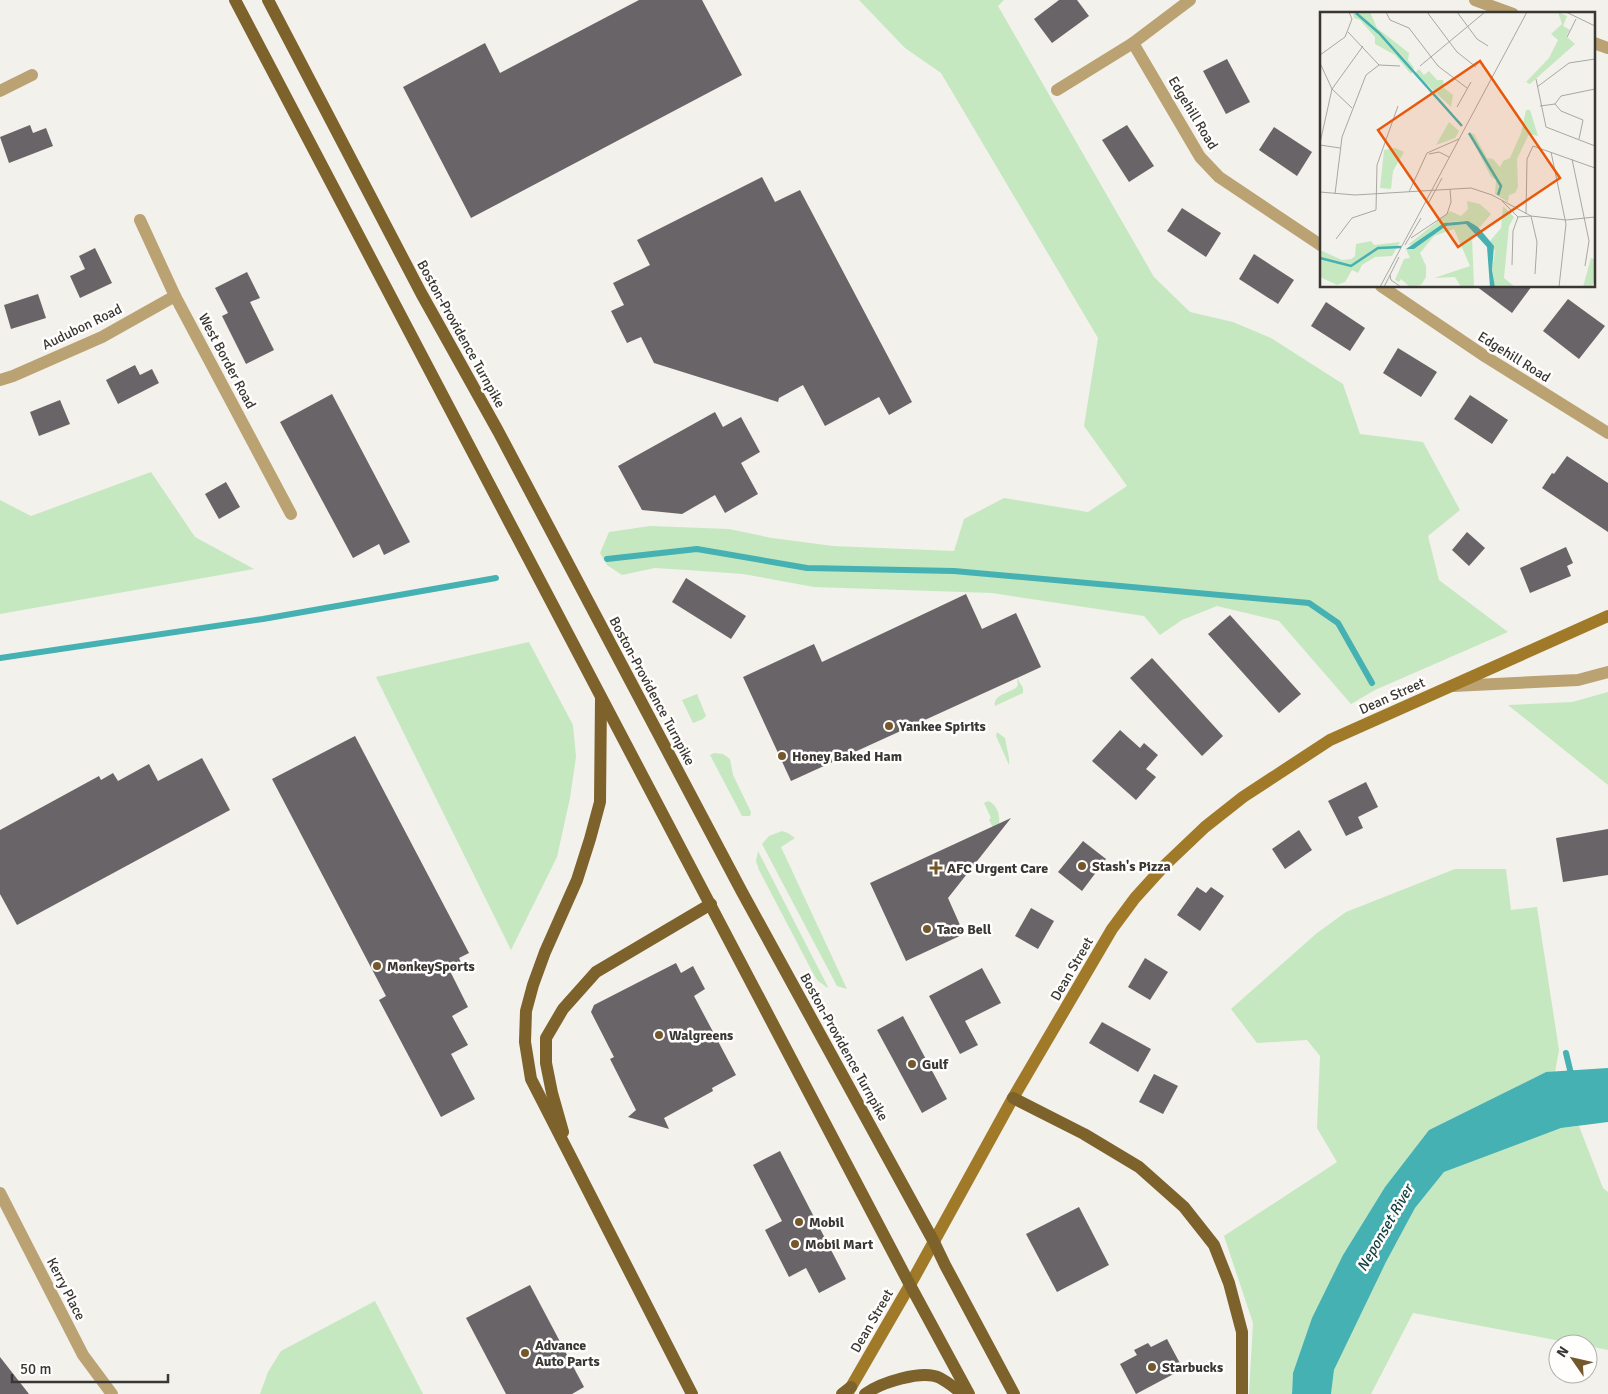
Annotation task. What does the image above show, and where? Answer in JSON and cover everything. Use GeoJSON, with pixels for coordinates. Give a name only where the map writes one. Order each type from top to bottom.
{"type":"FeatureCollection","features":[{"type":"Feature","properties":{"kind":"main road"},"geometry":{"type":"LineString","coordinates":[[235,0],[910,1286],[969,1394]]}},
{"type":"Feature","properties":{"kind":"main road","name":"Boston-Providence Turnpike"},"geometry":{"type":"LineString","coordinates":[[268,0],[421,293],[502,439],[742,892],[934,1242],[1014,1394]]}},
{"type":"Feature","properties":{"kind":"main road","name":"Dean Street"},"geometry":{"type":"LineString","coordinates":[[847,1392],[910,1286],[1013,1098],[1112,929],[1135,898],[1158,872],[1205,827],[1242,797],[1330,740],[1608,616]]}},
{"type":"Feature","properties":{"kind":"main road"},"geometry":{"type":"LineString","coordinates":[[601,695],[602,754],[600,802],[577,880],[545,952],[533,985],[526,1011],[525,1042],[531,1079],[692,1394]]}},
{"type":"Feature","properties":{"kind":"main road"},"geometry":{"type":"LineString","coordinates":[[571,1159],[552,1093],[546,1063],[546,1038],[563,1009],[596,972],[711,904]]}},
{"type":"Feature","properties":{"kind":"main road"},"geometry":{"type":"LineString","coordinates":[[1013,1098],[1084,1134],[1139,1167],[1184,1207],[1214,1245],[1229,1283],[1242,1332],[1242,1394]]}},
{"type":"Feature","properties":{"kind":"main road"},"geometry":{"type":"LineString","coordinates":[[865,1394],[899,1379],[913,1376],[938,1377],[963,1394]]}},
{"type":"Feature","properties":{"kind":"main road"},"geometry":{"type":"LineString","coordinates":[[684,1378],[701,1394]]}},
{"type":"Feature","properties":{"kind":"street"},"geometry":{"type":"LineString","coordinates":[[1057,90],[1133,42],[1190,0]]}},
{"type":"Feature","properties":{"kind":"street"},"geometry":{"type":"LineString","coordinates":[[1475,0],[1508,12]]}},
{"type":"Feature","properties":{"kind":"street","name":"Edgehill Road"},"geometry":{"type":"LineString","coordinates":[[1133,42],[1200,157],[1219,177],[1320,245]]}},
{"type":"Feature","properties":{"kind":"street"},"geometry":{"type":"LineString","coordinates":[[1596,44],[1608,48]]}},
{"type":"Feature","properties":{"kind":"street"},"geometry":{"type":"LineString","coordinates":[[0,91],[32,75]]}},
{"type":"Feature","properties":{"kind":"street","name":"West Border Road"},"geometry":{"type":"LineString","coordinates":[[140,220],[175,296],[291,514]]}},
{"type":"Feature","properties":{"kind":"street","name":"Edgehill Road"},"geometry":{"type":"LineString","coordinates":[[1384,288],[1486,358],[1608,433]]}},
{"type":"Feature","properties":{"kind":"street","name":"Audubon Road"},"geometry":{"type":"LineString","coordinates":[[0,380],[102,337],[175,296]]}},
{"type":"Feature","properties":{"kind":"street","name":"Dean Street"},"geometry":{"type":"LineString","coordinates":[[1453,686],[1578,680],[1608,672]]}},
{"type":"Feature","properties":{"kind":"street","name":"Kerry Place"},"geometry":{"type":"LineString","coordinates":[[0,1193],[83,1355],[112,1394]]}},
{"type":"Feature","properties":{"kind":"green space"},"geometry":{"type":"Polygon","coordinates":[[[859,0],[1004,0],[998,6],[1154,277],[1190,312],[1233,322],[1271,338],[1343,384],[1360,434],[1423,442],[1460,510],[1428,536],[1439,580],[1508,632],[1375,690],[1351,704],[1279,621],[1217,606],[1182,620],[1160,635],[1144,616],[992,593],[814,587],[743,574],[655,568],[622,575],[607,565],[600,553],[609,532],[650,526],[729,529],[772,538],[833,546],[954,551],[964,519],[1004,498],[1088,512],[1127,486],[1084,426],[1098,338],[941,73],[905,48],[859,0]]]}},
{"type":"Feature","properties":{"kind":"green space"},"geometry":{"type":"Polygon","coordinates":[[[151,472],[195,537],[254,569],[0,614],[0,500],[31,516],[151,472]]]}},
{"type":"Feature","properties":{"kind":"green space"},"geometry":{"type":"Polygon","coordinates":[[[529,642],[573,725],[576,757],[570,798],[557,857],[511,950],[376,677],[529,642]]]}},
{"type":"Feature","properties":{"kind":"green space"},"geometry":{"type":"Polygon","coordinates":[[[1017,678],[1023,688],[1023,693],[995,706],[996,699],[1016,688],[1018,685],[1017,678]]]}},
{"type":"Feature","properties":{"kind":"green space"},"geometry":{"type":"Polygon","coordinates":[[[1608,692],[1608,785],[1508,705],[1572,702],[1608,692]]]}},
{"type":"Feature","properties":{"kind":"green space"},"geometry":{"type":"Polygon","coordinates":[[[697,694],[706,716],[693,723],[682,700],[697,694]]]}},
{"type":"Feature","properties":{"kind":"green space"},"geometry":{"type":"Polygon","coordinates":[[[997,732],[1005,738],[1009,765],[996,736],[997,732]]]}},
{"type":"Feature","properties":{"kind":"green space"},"geometry":{"type":"Polygon","coordinates":[[[714,753],[723,754],[730,759],[733,775],[751,812],[750,816],[742,816],[710,755],[714,753]]]}},
{"type":"Feature","properties":{"kind":"green space"},"geometry":{"type":"Polygon","coordinates":[[[988,801],[998,811],[999,826],[997,835],[989,820],[991,818],[984,803],[988,801]]]}},
{"type":"Feature","properties":{"kind":"green space"},"geometry":{"type":"Polygon","coordinates":[[[782,831],[795,838],[781,847],[847,989],[837,986],[762,844],[769,836],[782,831]]]}},
{"type":"Feature","properties":{"kind":"green space"},"geometry":{"type":"Polygon","coordinates":[[[758,851],[828,988],[818,981],[814,975],[759,870],[756,861],[758,851]]]}},
{"type":"Feature","properties":{"kind":"green space"},"geometry":{"type":"Polygon","coordinates":[[[1455,869],[1506,869],[1511,910],[1537,907],[1559,1050],[1555,1072],[1546,1072],[1429,1130],[1385,1187],[1343,1255],[1293,1373],[1292,1394],[1249,1394],[1253,1323],[1224,1236],[1337,1162],[1317,1128],[1320,1056],[1307,1040],[1257,1043],[1231,1009],[1317,933],[1346,912],[1455,869]]]}},
{"type":"Feature","properties":{"kind":"green space"},"geometry":{"type":"Polygon","coordinates":[[[1579,1126],[1603,1188],[1608,1192],[1608,1350],[1598,1348],[1598,1334],[1548,1334],[1548,1339],[1413,1313],[1371,1394],[1331,1394],[1334,1370],[1386,1262],[1415,1208],[1444,1172],[1561,1128],[1579,1126]]]}},
{"type":"Feature","properties":{"kind":"green space"},"geometry":{"type":"Polygon","coordinates":[[[375,1301],[423,1394],[260,1394],[268,1372],[281,1351],[375,1301]]]}},
{"type":"Feature","properties":{"kind":"water","name":"Neponset River"},"geometry":{"type":"Polygon","coordinates":[[[1608,1068],[1608,1122],[1561,1128],[1444,1172],[1415,1208],[1386,1262],[1334,1370],[1331,1394],[1292,1394],[1293,1373],[1312,1318],[1343,1255],[1385,1187],[1429,1130],[1546,1072],[1608,1068]]]}},
{"type":"Feature","properties":{"kind":"building"},"geometry":{"type":"Polygon","coordinates":[[[639,0],[702,0],[742,75],[471,218],[403,87],[485,43],[500,73],[639,0]]]}},
{"type":"Feature","properties":{"kind":"building"},"geometry":{"type":"Polygon","coordinates":[[[1059,0],[1077,0],[1089,16],[1052,43],[1034,19],[1059,0]]]}},
{"type":"Feature","properties":{"kind":"building"},"geometry":{"type":"Polygon","coordinates":[[[1227,59],[1250,102],[1226,114],[1203,71],[1227,59]]]}},
{"type":"Feature","properties":{"kind":"building"},"geometry":{"type":"Polygon","coordinates":[[[30,125],[33,133],[46,128],[53,146],[9,163],[0,137],[30,125]]]}},
{"type":"Feature","properties":{"kind":"building"},"geometry":{"type":"Polygon","coordinates":[[[1127,125],[1154,166],[1129,182],[1102,140],[1127,125]]]}},
{"type":"Feature","properties":{"kind":"building"},"geometry":{"type":"Polygon","coordinates":[[[1274,127],[1312,152],[1297,176],[1259,150],[1274,127]]]}},
{"type":"Feature","properties":{"kind":"building"},"geometry":{"type":"Polygon","coordinates":[[[762,177],[775,202],[800,190],[912,402],[889,415],[879,397],[825,426],[803,385],[779,398],[778,402],[654,363],[641,337],[627,343],[611,311],[624,305],[613,283],[650,265],[637,240],[762,177]]]}},
{"type":"Feature","properties":{"kind":"building"},"geometry":{"type":"Polygon","coordinates":[[[1182,208],[1221,233],[1206,257],[1167,231],[1182,208]]]}},
{"type":"Feature","properties":{"kind":"building"},"geometry":{"type":"Polygon","coordinates":[[[95,248],[112,283],[80,298],[70,276],[85,269],[79,256],[95,248]]]}},
{"type":"Feature","properties":{"kind":"building"},"geometry":{"type":"Polygon","coordinates":[[[1254,254],[1294,280],[1278,304],[1239,279],[1254,254]]]}},
{"type":"Feature","properties":{"kind":"building"},"geometry":{"type":"Polygon","coordinates":[[[247,272],[260,298],[250,302],[274,350],[246,364],[222,316],[228,313],[215,288],[247,272]]]}},
{"type":"Feature","properties":{"kind":"building"},"geometry":{"type":"Polygon","coordinates":[[[1479,288],[1531,288],[1512,313],[1479,288]]]}},
{"type":"Feature","properties":{"kind":"building"},"geometry":{"type":"Polygon","coordinates":[[[38,294],[46,318],[11,329],[4,305],[38,294]]]}},
{"type":"Feature","properties":{"kind":"building"},"geometry":{"type":"Polygon","coordinates":[[[1568,299],[1605,326],[1579,359],[1543,331],[1568,299]]]}},
{"type":"Feature","properties":{"kind":"building"},"geometry":{"type":"Polygon","coordinates":[[[1326,302],[1365,328],[1350,351],[1311,326],[1326,302]]]}},
{"type":"Feature","properties":{"kind":"building"},"geometry":{"type":"Polygon","coordinates":[[[1398,348],[1437,372],[1421,397],[1383,373],[1398,348]]]}},
{"type":"Feature","properties":{"kind":"building"},"geometry":{"type":"Polygon","coordinates":[[[135,365],[140,375],[152,369],[159,383],[118,404],[106,380],[135,365]]]}},
{"type":"Feature","properties":{"kind":"building"},"geometry":{"type":"Polygon","coordinates":[[[332,394],[410,542],[384,555],[379,544],[353,558],[280,422],[332,394]]]}},
{"type":"Feature","properties":{"kind":"building"},"geometry":{"type":"Polygon","coordinates":[[[1470,395],[1508,420],[1492,444],[1454,419],[1470,395]]]}},
{"type":"Feature","properties":{"kind":"building"},"geometry":{"type":"Polygon","coordinates":[[[60,400],[70,424],[39,436],[30,412],[60,400]]]}},
{"type":"Feature","properties":{"kind":"building"},"geometry":{"type":"Polygon","coordinates":[[[715,412],[723,427],[741,417],[760,452],[741,463],[758,494],[725,513],[715,495],[682,514],[642,510],[618,466],[715,412]]]}},
{"type":"Feature","properties":{"kind":"building"},"geometry":{"type":"Polygon","coordinates":[[[1567,456],[1608,483],[1608,532],[1542,488],[1567,456]]]}},
{"type":"Feature","properties":{"kind":"building"},"geometry":{"type":"Polygon","coordinates":[[[226,482],[240,507],[219,519],[205,494],[226,482]]]}},
{"type":"Feature","properties":{"kind":"building"},"geometry":{"type":"Polygon","coordinates":[[[1467,532],[1485,548],[1469,566],[1452,550],[1467,532]]]}},
{"type":"Feature","properties":{"kind":"building"},"geometry":{"type":"Polygon","coordinates":[[[1566,547],[1573,563],[1567,566],[1571,576],[1530,593],[1520,568],[1566,547]]]}},
{"type":"Feature","properties":{"kind":"building"},"geometry":{"type":"Polygon","coordinates":[[[686,578],[746,616],[731,639],[672,602],[686,578]]]}},
{"type":"Feature","properties":{"kind":"building"},"geometry":{"type":"Polygon","coordinates":[[[966,594],[982,629],[1016,613],[1041,667],[791,781],[743,677],[814,644],[822,662],[966,594]]]}},
{"type":"Feature","properties":{"kind":"building"},"geometry":{"type":"Polygon","coordinates":[[[1230,615],[1301,694],[1279,713],[1208,634],[1230,615]]]}},
{"type":"Feature","properties":{"kind":"building"},"geometry":{"type":"Polygon","coordinates":[[[1152,658],[1223,736],[1202,756],[1130,678],[1152,658]]]}},
{"type":"Feature","properties":{"kind":"building"},"geometry":{"type":"Polygon","coordinates":[[[1120,730],[1140,748],[1144,743],[1158,755],[1146,769],[1156,777],[1136,800],[1092,761],[1120,730]]]}},
{"type":"Feature","properties":{"kind":"building"},"geometry":{"type":"Polygon","coordinates":[[[355,736],[469,953],[459,958],[463,967],[451,973],[468,1007],[452,1016],[468,1045],[451,1054],[475,1099],[441,1117],[379,1000],[386,996],[272,779],[355,736]]]}},
{"type":"Feature","properties":{"kind":"building"},"geometry":{"type":"Polygon","coordinates":[[[202,758],[230,810],[17,925],[0,894],[0,830],[99,776],[101,780],[113,773],[118,781],[149,764],[158,781],[202,758]]]}},
{"type":"Feature","properties":{"kind":"building"},"geometry":{"type":"Polygon","coordinates":[[[1366,782],[1378,807],[1358,817],[1363,828],[1346,836],[1328,801],[1366,782]]]}},
{"type":"Feature","properties":{"kind":"building","name":"AFC Urgent Care"},"geometry":{"type":"Polygon","coordinates":[[[1011,818],[948,898],[964,934],[906,961],[870,883],[1011,818]]]}},
{"type":"Feature","properties":{"kind":"building"},"geometry":{"type":"Polygon","coordinates":[[[1608,829],[1608,875],[1563,882],[1556,838],[1608,829]]]}},
{"type":"Feature","properties":{"kind":"building"},"geometry":{"type":"Polygon","coordinates":[[[1299,830],[1312,850],[1285,869],[1272,849],[1299,830]]]}},
{"type":"Feature","properties":{"kind":"building","name":"Stash's Pizza"},"geometry":{"type":"Polygon","coordinates":[[[1083,841],[1106,859],[1082,891],[1058,872],[1083,841]]]}},
{"type":"Feature","properties":{"kind":"building"},"geometry":{"type":"Polygon","coordinates":[[[1197,887],[1206,893],[1211,887],[1224,896],[1200,931],[1177,915],[1197,887]]]}},
{"type":"Feature","properties":{"kind":"building"},"geometry":{"type":"Polygon","coordinates":[[[1031,908],[1054,921],[1038,949],[1015,936],[1031,908]]]}},
{"type":"Feature","properties":{"kind":"building"},"geometry":{"type":"Polygon","coordinates":[[[1145,958],[1168,972],[1150,1000],[1128,987],[1145,958]]]}},
{"type":"Feature","properties":{"kind":"building","name":"Walgreens"},"geometry":{"type":"Polygon","coordinates":[[[676,963],[681,973],[693,966],[705,989],[694,996],[736,1075],[712,1088],[713,1091],[664,1118],[669,1129],[628,1117],[636,1110],[610,1059],[614,1057],[591,1012],[594,1005],[676,963]]]}},
{"type":"Feature","properties":{"kind":"building"},"geometry":{"type":"Polygon","coordinates":[[[982,968],[1001,1003],[965,1021],[978,1045],[960,1054],[929,996],[982,968]]]}},
{"type":"Feature","properties":{"kind":"building","name":"Gulf"},"geometry":{"type":"Polygon","coordinates":[[[903,1016],[947,1099],[922,1113],[877,1030],[903,1016]]]}},
{"type":"Feature","properties":{"kind":"building"},"geometry":{"type":"Polygon","coordinates":[[[1102,1022],[1151,1049],[1138,1072],[1089,1043],[1102,1022]]]}},
{"type":"Feature","properties":{"kind":"building"},"geometry":{"type":"Polygon","coordinates":[[[1154,1074],[1178,1086],[1163,1114],[1139,1102],[1154,1074]]]}},
{"type":"Feature","properties":{"kind":"building","name":"Mobil"},"geometry":{"type":"Polygon","coordinates":[[[780,1151],[846,1279],[819,1293],[806,1268],[789,1277],[765,1230],[782,1221],[753,1165],[780,1151]]]}},
{"type":"Feature","properties":{"kind":"building"},"geometry":{"type":"Polygon","coordinates":[[[1079,1207],[1109,1265],[1057,1292],[1026,1234],[1079,1207]]]}},
{"type":"Feature","properties":{"kind":"building","name":"Advance Auto Parts"},"geometry":{"type":"Polygon","coordinates":[[[530,1285],[584,1387],[572,1394],[506,1394],[466,1318],[530,1285]]]}},
{"type":"Feature","properties":{"kind":"building","name":"Starbucks"},"geometry":{"type":"Polygon","coordinates":[[[1167,1339],[1183,1369],[1136,1394],[1120,1364],[1137,1355],[1134,1350],[1148,1343],[1151,1347],[1167,1339]]]}},
{"type":"Feature","properties":{"kind":"building"},"geometry":{"type":"Polygon","coordinates":[[[0,1357],[29,1394],[0,1394],[0,1357]]]}},
{"type":"Feature","properties":{"kind":"waterway"},"geometry":{"type":"LineString","coordinates":[[607,559],[697,549],[807,568],[954,571],[1309,603],[1338,623],[1372,683]]}},
{"type":"Feature","properties":{"kind":"waterway"},"geometry":{"type":"LineString","coordinates":[[0,658],[263,619],[496,578]]}},
{"type":"Feature","properties":{"kind":"waterway"},"geometry":{"type":"LineString","coordinates":[[1566,1053],[1572,1078]]}},
{"type":"Feature","properties":{"kind":"place","name":"Yankee Spirits"},"geometry":{"type":"Point","coordinates":[889,726]}},
{"type":"Feature","properties":{"kind":"place","name":"Honey Baked Ham"},"geometry":{"type":"Point","coordinates":[782,756]}},
{"type":"Feature","properties":{"kind":"place","name":"Stash's Pizza"},"geometry":{"type":"Point","coordinates":[1082,866]}},
{"type":"Feature","properties":{"kind":"place","name":"AFC Urgent Care"},"geometry":{"type":"Point","coordinates":[936,868]}},
{"type":"Feature","properties":{"kind":"place","name":"Taco Bell"},"geometry":{"type":"Point","coordinates":[927,929]}},
{"type":"Feature","properties":{"kind":"place","name":"MonkeySports"},"geometry":{"type":"Point","coordinates":[377,966]}},
{"type":"Feature","properties":{"kind":"place","name":"Walgreens"},"geometry":{"type":"Point","coordinates":[659,1035]}},
{"type":"Feature","properties":{"kind":"place","name":"Gulf"},"geometry":{"type":"Point","coordinates":[912,1064]}},
{"type":"Feature","properties":{"kind":"place","name":"Mobil"},"geometry":{"type":"Point","coordinates":[799,1222]}},
{"type":"Feature","properties":{"kind":"place","name":"Mobil Mart"},"geometry":{"type":"Point","coordinates":[795,1244]}},
{"type":"Feature","properties":{"kind":"place","name":"Advance Auto Parts"},"geometry":{"type":"Point","coordinates":[525,1353]}},
{"type":"Feature","properties":{"kind":"place","name":"Starbucks"},"geometry":{"type":"Point","coordinates":[1152,1367]}}]}
